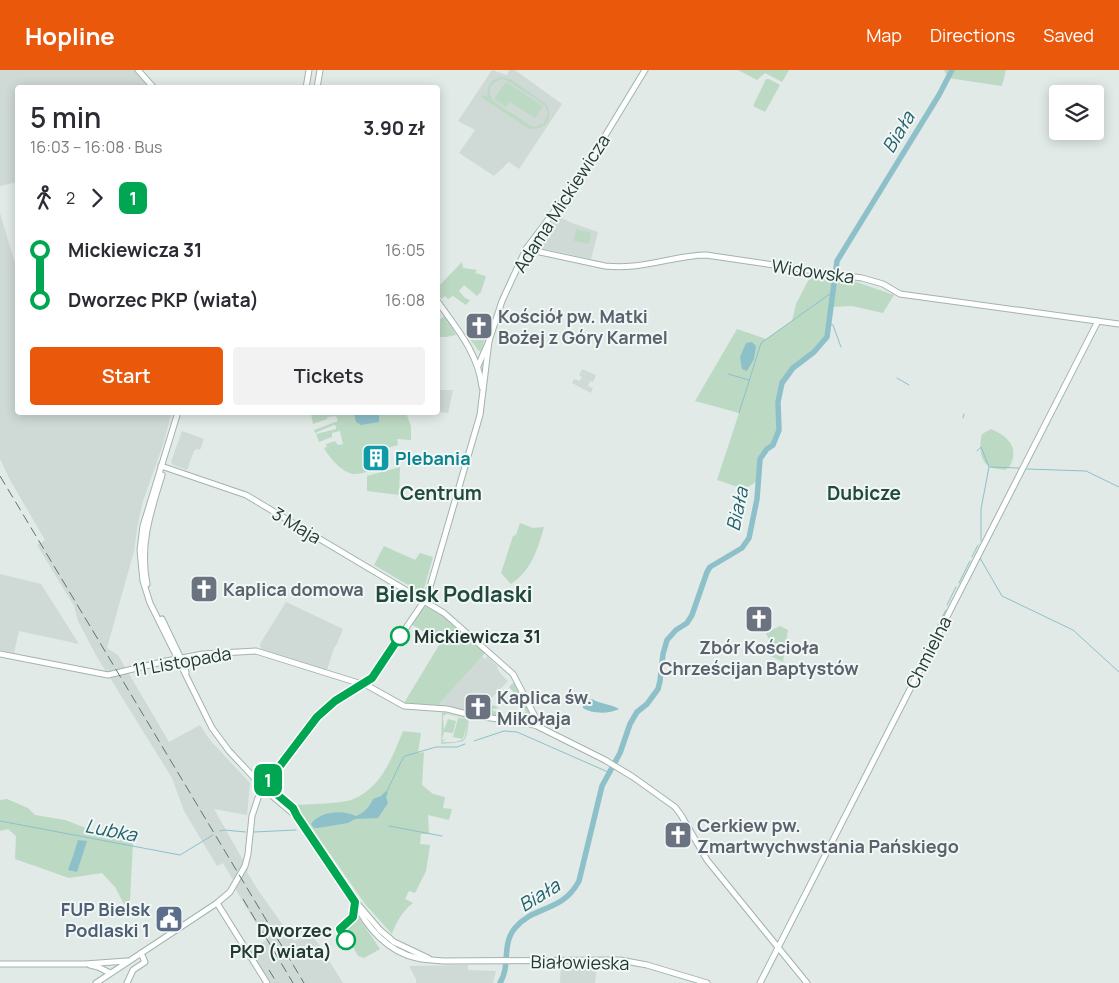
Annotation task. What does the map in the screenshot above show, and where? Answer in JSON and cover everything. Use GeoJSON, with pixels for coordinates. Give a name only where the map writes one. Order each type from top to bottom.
{"type":"FeatureCollection","features":[{"type":"Feature","properties":{"kind":"street"},"geometry":{"type":"LineString","coordinates":[[138,70],[151,85]]}},
{"type":"Feature","properties":{"kind":"street"},"geometry":{"type":"LineString","coordinates":[[306,85],[309,70]]}},
{"type":"Feature","properties":{"kind":"street"},"geometry":{"type":"LineString","coordinates":[[318,85],[319,70]]}},
{"type":"Feature","properties":{"kind":"street","name":"Adama Mickiewicza"},"geometry":{"type":"LineString","coordinates":[[483,394],[478,366],[489,341],[502,300],[526,248],[580,177],[645,70]]}},
{"type":"Feature","properties":{"kind":"street","name":"Widowska"},"geometry":{"type":"LineString","coordinates":[[526,248],[605,266],[635,266],[697,255],[830,272],[873,280],[900,294],[1119,324]]}},
{"type":"Feature","properties":{"kind":"street"},"geometry":{"type":"LineString","coordinates":[[440,305],[466,341],[478,366],[487,362]]}},
{"type":"Feature","properties":{"kind":"street","name":"Chmielna"},"geometry":{"type":"LineString","coordinates":[[760,983],[1098,321]]}},
{"type":"Feature","properties":{"kind":"street","name":"Adama Mickiewicza"},"geometry":{"type":"LineString","coordinates":[[266,781],[276,771],[317,717],[335,701],[374,675],[424,601],[431,584],[479,419],[489,341]]}},
{"type":"Feature","properties":{"kind":"street"},"geometry":{"type":"LineString","coordinates":[[474,356],[483,357]]}},
{"type":"Feature","properties":{"kind":"street"},"geometry":{"type":"LineString","coordinates":[[96,983],[228,895],[244,866],[254,808],[274,787],[224,744],[212,728],[186,673],[186,667],[173,650],[148,599],[142,576],[140,546],[143,526],[179,415]]}},
{"type":"Feature","properties":{"kind":"street"},"geometry":{"type":"LineString","coordinates":[[163,466],[146,531],[144,568],[150,596],[180,659]]}},
{"type":"Feature","properties":{"kind":"street","name":"3 Maja"},"geometry":{"type":"LineString","coordinates":[[163,466],[246,496],[449,616],[511,672],[542,728]]}},
{"type":"Feature","properties":{"kind":"street"},"geometry":{"type":"LineString","coordinates":[[170,660],[173,650]]}},
{"type":"Feature","properties":{"kind":"street","name":"11 Listopada"},"geometry":{"type":"LineString","coordinates":[[0,654],[108,675],[170,660],[222,652],[256,651],[362,684],[404,706],[440,708],[478,716],[529,723],[542,728],[619,768],[679,812],[707,860],[807,983]]}},
{"type":"Feature","properties":{"kind":"street"},"geometry":{"type":"LineString","coordinates":[[529,723],[535,716]]}},
{"type":"Feature","properties":{"kind":"street"},"geometry":{"type":"LineString","coordinates":[[266,781],[267,793]]}},
{"type":"Feature","properties":{"kind":"street","name":"Białowieska"},"geometry":{"type":"LineString","coordinates":[[267,793],[297,816],[371,928],[386,943],[407,955],[417,959],[433,960],[627,960],[647,964],[707,983]]}},
{"type":"Feature","properties":{"kind":"street"},"geometry":{"type":"LineString","coordinates":[[217,903],[267,983]]}},
{"type":"Feature","properties":{"kind":"street"},"geometry":{"type":"LineString","coordinates":[[127,983],[133,970],[146,961],[141,953]]}},
{"type":"Feature","properties":{"kind":"street"},"geometry":{"type":"LineString","coordinates":[[106,962],[110,966],[110,973]]}},
{"type":"Feature","properties":{"kind":"street"},"geometry":{"type":"LineString","coordinates":[[0,964],[128,962]]}},
{"type":"Feature","properties":{"kind":"street"},"geometry":{"type":"LineString","coordinates":[[85,964],[98,967],[110,973]]}},
{"type":"Feature","properties":{"kind":"street"},"geometry":{"type":"LineString","coordinates":[[103,970],[104,978]]}},
{"type":"Feature","properties":{"kind":"shaded area"},"geometry":{"type":"Polygon","coordinates":[[[0,70],[135,70],[148,85],[15,85],[15,182],[0,186],[0,70]]]}},
{"type":"Feature","properties":{"kind":"shaded area"},"geometry":{"type":"Polygon","coordinates":[[[492,70],[507,75],[509,70],[515,70],[562,104],[519,169],[509,162],[494,176],[459,153],[475,130],[458,121],[492,70]]]}},
{"type":"Feature","properties":{"kind":"shaded area"},"geometry":{"type":"Polygon","coordinates":[[[0,213],[15,263],[15,415],[171,415],[163,445],[143,501],[134,551],[107,648],[118,655],[169,742],[200,725],[210,740],[250,783],[247,815],[214,809],[248,869],[247,872],[294,941],[310,933],[343,983],[271,983],[250,950],[266,940],[237,892],[233,880],[223,863],[217,866],[184,811],[172,778],[97,657],[78,621],[74,606],[37,545],[45,540],[0,459],[0,213]]]}},
{"type":"Feature","properties":{"kind":"shaded area"},"geometry":{"type":"Polygon","coordinates":[[[555,215],[598,232],[591,259],[540,248],[541,234],[555,215]]]}},
{"type":"Feature","properties":{"kind":"shaded area"},"geometry":{"type":"Polygon","coordinates":[[[582,369],[596,375],[593,382],[590,381],[588,386],[593,388],[591,393],[572,383],[574,379],[580,381],[582,377],[579,375],[582,369]]]}},
{"type":"Feature","properties":{"kind":"shaded area"},"geometry":{"type":"Polygon","coordinates":[[[440,390],[453,390],[448,413],[440,412],[440,390]]]}},
{"type":"Feature","properties":{"kind":"shaded area"},"geometry":{"type":"Polygon","coordinates":[[[182,431],[204,439],[200,450],[194,451],[187,470],[173,465],[171,462],[182,431]]]}},
{"type":"Feature","properties":{"kind":"shaded area"},"geometry":{"type":"Polygon","coordinates":[[[0,574],[41,584],[79,644],[19,631],[14,653],[0,650],[0,574]]]}},
{"type":"Feature","properties":{"kind":"shaded area"},"geometry":{"type":"Polygon","coordinates":[[[286,602],[343,629],[327,670],[261,649],[260,644],[286,602]]]}},
{"type":"Feature","properties":{"kind":"shaded area"},"geometry":{"type":"Polygon","coordinates":[[[482,656],[485,659],[487,656],[508,681],[482,708],[477,704],[470,711],[438,705],[482,656]]]}},
{"type":"Feature","properties":{"kind":"shaded area"},"geometry":{"type":"Polygon","coordinates":[[[597,964],[595,983],[560,983],[561,966],[597,964]]]}},
{"type":"Feature","properties":{"kind":"shaded area"},"geometry":{"type":"Polygon","coordinates":[[[468,965],[468,970],[496,971],[493,983],[416,983],[416,979],[409,966],[468,965]]]}},
{"type":"Feature","properties":{"kind":"green space"},"geometry":{"type":"Polygon","coordinates":[[[738,70],[789,70],[782,82],[765,73],[757,80],[738,70]]]}},
{"type":"Feature","properties":{"kind":"green space"},"geometry":{"type":"Polygon","coordinates":[[[944,70],[1006,70],[1002,86],[948,78],[944,70]]]}},
{"type":"Feature","properties":{"kind":"green space"},"geometry":{"type":"Polygon","coordinates":[[[498,78],[510,79],[546,104],[549,114],[543,126],[534,129],[528,128],[481,97],[483,95],[488,97],[489,86],[492,81],[498,78]],[[498,80],[490,87],[493,101],[531,126],[536,127],[544,123],[548,113],[546,107],[508,81],[498,80]]]}},
{"type":"Feature","properties":{"kind":"green space"},"geometry":{"type":"Polygon","coordinates":[[[766,79],[780,85],[765,112],[753,106],[766,79]]]}},
{"type":"Feature","properties":{"kind":"green space"},"geometry":{"type":"Polygon","coordinates":[[[506,82],[543,106],[535,118],[510,102],[506,107],[494,99],[506,82]]]}},
{"type":"Feature","properties":{"kind":"green space"},"geometry":{"type":"Polygon","coordinates":[[[576,229],[591,233],[589,244],[574,241],[576,229]]]}},
{"type":"Feature","properties":{"kind":"green space"},"geometry":{"type":"Polygon","coordinates":[[[462,262],[463,268],[477,270],[475,273],[486,276],[481,292],[477,296],[464,285],[459,291],[465,298],[470,300],[466,305],[453,296],[448,299],[445,296],[441,299],[440,285],[462,262]]]}},
{"type":"Feature","properties":{"kind":"green space"},"geometry":{"type":"Polygon","coordinates":[[[812,273],[845,278],[894,295],[883,313],[852,306],[832,307],[828,333],[823,344],[792,371],[782,384],[779,395],[778,434],[761,458],[758,481],[744,489],[717,480],[739,413],[695,401],[737,329],[766,339],[792,321],[796,304],[812,273]]]}},
{"type":"Feature","properties":{"kind":"green space"},"geometry":{"type":"Polygon","coordinates":[[[444,316],[456,335],[440,337],[440,319],[444,316]]]}},
{"type":"Feature","properties":{"kind":"green space"},"geometry":{"type":"Polygon","coordinates":[[[479,316],[491,320],[481,351],[469,338],[471,336],[475,341],[486,326],[486,321],[479,316]]]}},
{"type":"Feature","properties":{"kind":"green space"},"geometry":{"type":"Polygon","coordinates":[[[311,415],[407,415],[411,426],[411,440],[397,439],[398,445],[372,452],[373,456],[383,460],[373,463],[371,461],[372,466],[384,462],[385,466],[354,474],[345,471],[336,464],[324,448],[327,447],[326,444],[335,441],[338,445],[343,444],[340,431],[332,433],[332,437],[319,442],[316,434],[336,429],[336,426],[334,425],[315,433],[314,430],[338,421],[336,416],[327,417],[327,419],[313,424],[311,415]]]}},
{"type":"Feature","properties":{"kind":"green space"},"geometry":{"type":"Polygon","coordinates":[[[991,429],[1004,436],[1013,447],[1012,461],[1005,470],[988,466],[981,454],[980,443],[982,434],[991,429]]]}},
{"type":"Feature","properties":{"kind":"green space"},"geometry":{"type":"Polygon","coordinates":[[[400,467],[399,495],[367,491],[367,476],[400,467]]]}},
{"type":"Feature","properties":{"kind":"green space"},"geometry":{"type":"Polygon","coordinates":[[[520,523],[533,528],[544,527],[529,566],[511,584],[501,573],[513,536],[516,535],[520,523]]]}},
{"type":"Feature","properties":{"kind":"green space"},"geometry":{"type":"Polygon","coordinates":[[[384,546],[415,560],[420,553],[433,557],[424,589],[420,592],[374,565],[384,546]]]}},
{"type":"Feature","properties":{"kind":"green space"},"geometry":{"type":"Polygon","coordinates":[[[424,606],[439,612],[486,652],[438,705],[404,703],[441,642],[411,624],[424,606]]]}},
{"type":"Feature","properties":{"kind":"green space"},"geometry":{"type":"Polygon","coordinates":[[[780,626],[788,630],[783,662],[764,653],[773,649],[766,633],[780,626]]]}},
{"type":"Feature","properties":{"kind":"green space"},"geometry":{"type":"Polygon","coordinates":[[[514,682],[532,718],[527,720],[486,716],[485,714],[493,705],[499,708],[493,709],[493,711],[501,712],[502,714],[499,714],[499,716],[512,717],[512,714],[526,712],[518,694],[516,695],[509,687],[514,682]]]}},
{"type":"Feature","properties":{"kind":"green space"},"geometry":{"type":"Polygon","coordinates":[[[442,712],[469,719],[464,741],[441,744],[442,712]],[[447,714],[443,716],[444,730],[448,719],[456,721],[453,733],[444,732],[442,740],[447,738],[442,742],[455,742],[464,739],[468,720],[463,739],[453,737],[458,718],[467,719],[447,714]]]}},
{"type":"Feature","properties":{"kind":"green space"},"geometry":{"type":"Polygon","coordinates":[[[403,731],[421,733],[418,753],[424,752],[422,785],[433,794],[445,797],[443,808],[452,809],[449,820],[428,815],[429,834],[421,834],[420,844],[430,845],[426,871],[415,893],[409,891],[405,899],[413,903],[400,917],[392,934],[365,904],[296,805],[345,801],[361,795],[384,772],[403,731]]]}},
{"type":"Feature","properties":{"kind":"green space"},"geometry":{"type":"Polygon","coordinates":[[[7,799],[28,808],[35,815],[65,820],[112,838],[133,843],[130,900],[124,904],[115,887],[102,873],[69,878],[15,859],[16,836],[8,829],[0,831],[0,800],[7,799]]]}},
{"type":"Feature","properties":{"kind":"green space"},"geometry":{"type":"Polygon","coordinates":[[[359,918],[380,949],[364,958],[358,956],[344,930],[350,922],[359,918]]]}},
{"type":"Feature","properties":{"kind":"water"},"geometry":{"type":"Polygon","coordinates":[[[752,342],[756,346],[754,359],[747,371],[742,369],[740,357],[746,343],[752,342]]]}},
{"type":"Feature","properties":{"kind":"water"},"geometry":{"type":"Polygon","coordinates":[[[354,415],[379,415],[379,422],[361,425],[356,422],[354,415]]]}},
{"type":"Feature","properties":{"kind":"water"},"geometry":{"type":"Polygon","coordinates":[[[592,699],[619,709],[601,713],[583,708],[585,701],[592,699]]]}},
{"type":"Feature","properties":{"kind":"water"},"geometry":{"type":"Polygon","coordinates":[[[386,791],[388,792],[386,797],[388,803],[378,818],[355,819],[348,823],[318,828],[314,828],[311,824],[315,819],[333,812],[356,816],[366,809],[373,799],[381,796],[386,791]]]}},
{"type":"Feature","properties":{"kind":"water"},"geometry":{"type":"Polygon","coordinates":[[[78,840],[87,841],[77,872],[68,870],[78,840]]]}},
{"type":"Feature","properties":{"kind":"waterway","name":"Biała"},"geometry":{"type":"LineString","coordinates":[[500,983],[505,969],[508,941],[515,928],[531,915],[564,899],[579,881],[602,786],[620,753],[630,724],[637,712],[647,704],[658,689],[667,640],[676,630],[687,623],[692,615],[710,567],[742,548],[749,538],[757,499],[760,459],[767,449],[773,445],[779,430],[778,402],[782,383],[793,368],[814,352],[827,337],[837,261],[939,95],[952,70]]}},
{"type":"Feature","properties":{"kind":"waterway"},"geometry":{"type":"LineString","coordinates":[[739,413],[761,343],[834,291]]}},
{"type":"Feature","properties":{"kind":"waterway"},"geometry":{"type":"LineString","coordinates":[[830,324],[833,325],[841,347]]}},
{"type":"Feature","properties":{"kind":"waterway"},"geometry":{"type":"LineString","coordinates":[[728,374],[749,380]]}},
{"type":"Feature","properties":{"kind":"waterway"},"geometry":{"type":"LineString","coordinates":[[897,378],[909,385]]}},
{"type":"Feature","properties":{"kind":"waterway"},"geometry":{"type":"LineString","coordinates":[[963,418],[964,414]]}},
{"type":"Feature","properties":{"kind":"waterway"},"geometry":{"type":"LineString","coordinates":[[977,451],[981,447],[989,467],[981,509],[981,541]]}},
{"type":"Feature","properties":{"kind":"waterway"},"geometry":{"type":"LineString","coordinates":[[990,467],[1019,468]]}},
{"type":"Feature","properties":{"kind":"waterway"},"geometry":{"type":"LineString","coordinates":[[1027,469],[1086,471],[1119,487]]}},
{"type":"Feature","properties":{"kind":"waterway"},"geometry":{"type":"LineString","coordinates":[[972,557],[978,545]]}},
{"type":"Feature","properties":{"kind":"waterway"},"geometry":{"type":"LineString","coordinates":[[980,558],[1002,596],[1073,630],[1119,672]]}},
{"type":"Feature","properties":{"kind":"waterway"},"geometry":{"type":"LineString","coordinates":[[959,583],[970,561]]}},
{"type":"Feature","properties":{"kind":"waterway"},"geometry":{"type":"LineString","coordinates":[[947,605],[956,587]]}},
{"type":"Feature","properties":{"kind":"waterway"},"geometry":{"type":"LineString","coordinates":[[931,638],[946,610]]}},
{"type":"Feature","properties":{"kind":"waterway","name":"Lubka"},"geometry":{"type":"LineString","coordinates":[[474,741],[504,731],[517,732],[608,772]]}},
{"type":"Feature","properties":{"kind":"waterway","name":"Lubka"},"geometry":{"type":"LineString","coordinates":[[387,791],[405,756],[436,747],[457,747],[465,744]]}},
{"type":"Feature","properties":{"kind":"waterway","name":"Lubka"},"geometry":{"type":"LineString","coordinates":[[0,821],[180,855],[213,835]]}},
{"type":"Feature","properties":{"kind":"waterway"},"geometry":{"type":"LineString","coordinates":[[389,826],[442,836]]}},
{"type":"Feature","properties":{"kind":"waterway","name":"Lubka"},"geometry":{"type":"LineString","coordinates":[[254,832],[296,830]]}},
{"type":"Feature","properties":{"kind":"waterway","name":"Lubka"},"geometry":{"type":"LineString","coordinates":[[220,831],[246,832]]}},
{"type":"Feature","properties":{"kind":"railway"},"geometry":{"type":"LineString","coordinates":[[0,476],[304,983]]}},
{"type":"Feature","properties":{"kind":"railway"},"geometry":{"type":"LineString","coordinates":[[243,899],[293,983]]}},
{"type":"Feature","properties":{"kind":"railway"},"geometry":{"type":"LineString","coordinates":[[269,970],[277,983]]}},
{"type":"Feature","properties":{"kind":"bus line","name":"1"},"geometry":{"type":"LineString","coordinates":[[346,940],[340,929],[353,917],[355,902],[293,808],[273,791],[273,784],[268,780],[317,717],[335,701],[372,678],[400,636]]}},
{"type":"Feature","properties":{"kind":"place","name":"Kościół pw. Matki Bożej z Góry Karmel"},"geometry":{"type":"Point","coordinates":[479,326]}},
{"type":"Feature","properties":{"kind":"place","name":"Plebania"},"geometry":{"type":"Point","coordinates":[376,458]}},
{"type":"Feature","properties":{"kind":"place","name":"Kaplica domowa"},"geometry":{"type":"Point","coordinates":[204,589]}},
{"type":"Feature","properties":{"kind":"place","name":"Zbór Kościoła Chrześcijan Baptystów"},"geometry":{"type":"Point","coordinates":[759,619]}},
{"type":"Feature","properties":{"kind":"place","name":"Mickiewicza 31"},"geometry":{"type":"Point","coordinates":[400,636]}},
{"type":"Feature","properties":{"kind":"place","name":"Kaplica św. Mikołaja"},"geometry":{"type":"Point","coordinates":[478,707]}},
{"type":"Feature","properties":{"kind":"place","name":"Cerkiew pw. Zmartwychwstania Pańskiego"},"geometry":{"type":"Point","coordinates":[678,835]}},
{"type":"Feature","properties":{"kind":"place","name":"FUP Bielsk Podlaski 1"},"geometry":{"type":"Point","coordinates":[169,919]}},
{"type":"Feature","properties":{"kind":"place","name":"Dworzec PKP (wiata)"},"geometry":{"type":"Point","coordinates":[346,940]}},
{"type":"Feature","properties":{"kind":"district","name":"Centrum"},"geometry":{"type":"Point","coordinates":[441,493]}},
{"type":"Feature","properties":{"kind":"district","name":"Dubicze"},"geometry":{"type":"Point","coordinates":[864,493]}},
{"type":"Feature","properties":{"kind":"district","name":"Bielsk Podlaski"},"geometry":{"type":"Point","coordinates":[454,594]}}]}
